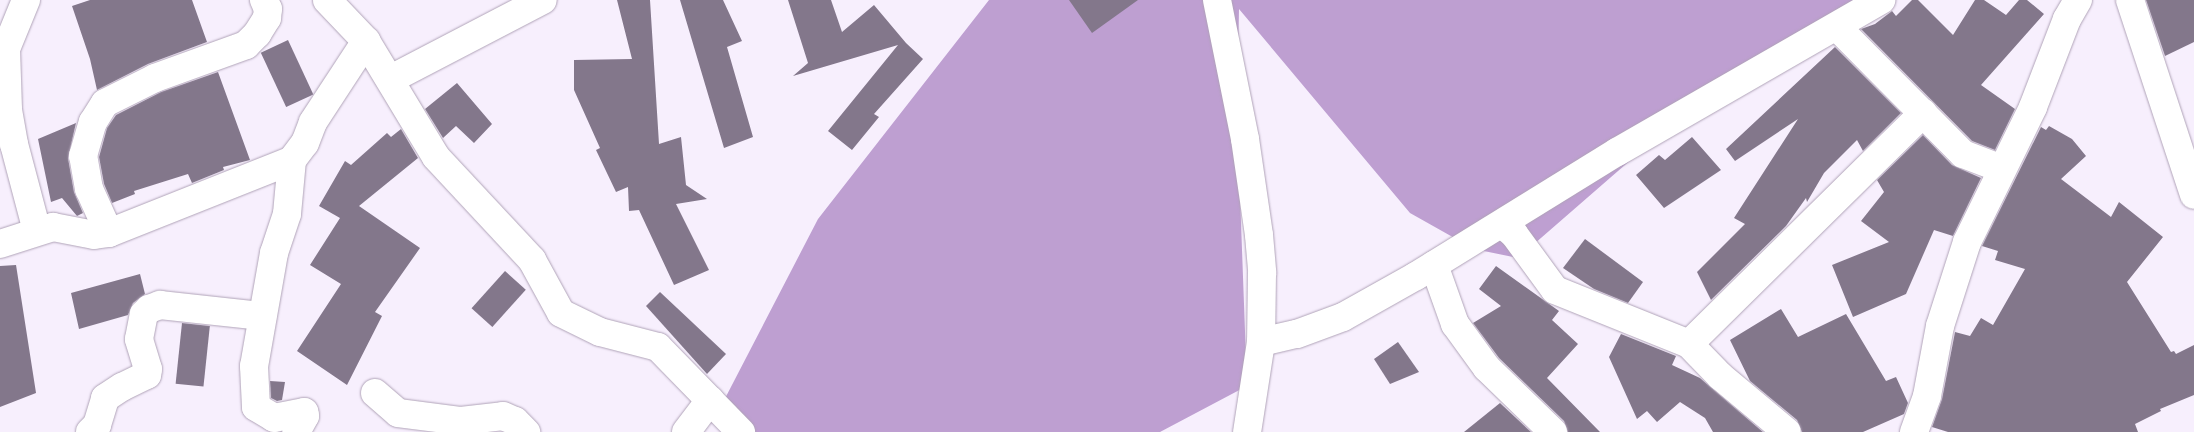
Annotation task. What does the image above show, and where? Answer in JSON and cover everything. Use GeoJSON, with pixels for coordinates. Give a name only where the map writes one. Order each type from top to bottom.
{"type":"FeatureCollection","features":[{"type":"Feature","properties":{"kind":"street"},"geometry":{"type":"LineString","coordinates":[[26,0],[6,48],[8,110],[14,144],[37,231]]}},
{"type":"Feature","properties":{"kind":"street"},"geometry":{"type":"LineString","coordinates":[[109,233],[89,189],[83,156],[93,122],[105,103],[155,78],[246,45],[257,34],[267,18],[268,9],[264,0]]}},
{"type":"Feature","properties":{"kind":"street"},"geometry":{"type":"LineString","coordinates":[[327,0],[366,41],[391,79],[436,157],[532,260],[561,313],[600,332],[658,347],[741,432]]}},
{"type":"Feature","properties":{"kind":"street"},"geometry":{"type":"LineString","coordinates":[[1217,0],[1245,139],[1259,235],[1262,273],[1260,342],[1247,432]]}},
{"type":"Feature","properties":{"kind":"street"},"geometry":{"type":"LineString","coordinates":[[1260,342],[1297,334],[1343,317],[1434,265],[1617,152],[1838,27],[1882,0]]}},
{"type":"Feature","properties":{"kind":"street"},"geometry":{"type":"LineString","coordinates":[[1914,432],[1927,396],[1940,326],[1967,242],[2033,107],[2068,19],[2078,0]]}},
{"type":"Feature","properties":{"kind":"street"},"geometry":{"type":"LineString","coordinates":[[2130,0],[2194,195]]}},
{"type":"Feature","properties":{"kind":"street"},"geometry":{"type":"LineString","coordinates":[[391,79],[538,1]]}},
{"type":"Feature","properties":{"kind":"street"},"geometry":{"type":"LineString","coordinates":[[1838,27],[1963,154],[2002,169]]}},
{"type":"Feature","properties":{"kind":"street"},"geometry":{"type":"LineString","coordinates":[[0,244],[53,227],[94,235],[109,233],[292,160],[305,143],[313,122],[366,41]]}},
{"type":"Feature","properties":{"kind":"street"},"geometry":{"type":"LineString","coordinates":[[1689,344],[1923,112]]}},
{"type":"Feature","properties":{"kind":"street"},"geometry":{"type":"LineString","coordinates":[[292,160],[287,214],[274,253],[254,366],[256,407],[274,418],[304,412],[305,416],[296,432]]}},
{"type":"Feature","properties":{"kind":"street"},"geometry":{"type":"LineString","coordinates":[[1502,224],[1514,234],[1555,290],[1689,344],[1720,376],[1787,432]]}},
{"type":"Feature","properties":{"kind":"street"},"geometry":{"type":"LineString","coordinates":[[1434,265],[1455,324],[1487,368],[1553,432]]}},
{"type":"Feature","properties":{"kind":"street"},"geometry":{"type":"LineString","coordinates":[[90,432],[97,425],[104,398],[147,375],[148,368],[139,339],[144,314],[150,309],[160,305],[262,316]]}},
{"type":"Feature","properties":{"kind":"street"},"geometry":{"type":"LineString","coordinates":[[375,393],[398,413],[461,421],[503,416],[515,421],[526,432]]}},
{"type":"Feature","properties":{"kind":"street"},"geometry":{"type":"LineString","coordinates":[[686,432],[710,400]]}},
{"type":"Feature","properties":{"kind":"shaded area"},"geometry":{"type":"Polygon","coordinates":[[[989,0],[1890,0],[1664,131],[1518,258],[1474,249],[1410,213],[1239,9],[1237,113],[1247,386],[1160,432],[736,432],[719,410],[818,219],[989,0]]]}},
{"type":"Feature","properties":{"kind":"building"},"geometry":{"type":"Polygon","coordinates":[[[90,0],[192,0],[207,42],[148,64],[97,90],[90,59],[72,6],[90,0]]]}},
{"type":"Feature","properties":{"kind":"building"},"geometry":{"type":"Polygon","coordinates":[[[617,0],[650,0],[659,144],[681,137],[686,185],[707,199],[676,204],[709,270],[674,285],[639,210],[629,211],[628,187],[616,192],[596,150],[600,148],[574,90],[574,60],[632,59],[617,0]]]}},
{"type":"Feature","properties":{"kind":"building"},"geometry":{"type":"Polygon","coordinates":[[[680,0],[723,0],[742,41],[727,47],[753,137],[724,148],[680,0]]]}},
{"type":"Feature","properties":{"kind":"building"},"geometry":{"type":"Polygon","coordinates":[[[788,0],[831,0],[842,32],[874,5],[906,43],[923,59],[874,114],[879,117],[852,150],[828,131],[898,45],[793,76],[808,63],[788,0]]]}},
{"type":"Feature","properties":{"kind":"building"},"geometry":{"type":"Polygon","coordinates":[[[1069,0],[1138,0],[1092,33],[1069,0]]]}},
{"type":"Feature","properties":{"kind":"building"},"geometry":{"type":"Polygon","coordinates":[[[1912,0],[1918,0],[1953,35],[1975,0],[1984,0],[2006,15],[2019,0],[2027,0],[2044,14],[1981,85],[2015,109],[1995,150],[1972,141],[1861,29],[1875,24],[1892,11],[1896,16],[1912,0]]]}},
{"type":"Feature","properties":{"kind":"building"},"geometry":{"type":"Polygon","coordinates":[[[2146,0],[2194,0],[2194,42],[2165,56],[2146,0]]]}},
{"type":"Feature","properties":{"kind":"building"},"geometry":{"type":"Polygon","coordinates":[[[288,40],[313,94],[286,107],[261,53],[288,40]]]}},
{"type":"Feature","properties":{"kind":"building"},"geometry":{"type":"Polygon","coordinates":[[[1835,47],[1901,113],[1863,151],[1857,140],[1824,173],[1807,202],[1806,198],[1786,226],[1711,300],[1697,272],[1745,224],[1734,218],[1798,119],[1735,161],[1726,149],[1835,47]]]}},
{"type":"Feature","properties":{"kind":"building"},"geometry":{"type":"Polygon","coordinates":[[[218,72],[250,160],[223,167],[224,170],[192,183],[188,174],[134,191],[135,194],[112,203],[104,184],[99,157],[107,128],[116,115],[161,92],[218,72]]]}},
{"type":"Feature","properties":{"kind":"building"},"geometry":{"type":"Polygon","coordinates":[[[457,83],[492,124],[474,143],[456,126],[443,138],[425,109],[457,83]]]}},
{"type":"Feature","properties":{"kind":"building"},"geometry":{"type":"Polygon","coordinates":[[[76,123],[68,158],[74,192],[83,213],[77,216],[62,198],[51,202],[38,139],[76,123]]]}},
{"type":"Feature","properties":{"kind":"building"},"geometry":{"type":"Polygon","coordinates":[[[2049,126],[2072,139],[2086,156],[2061,179],[2111,217],[2119,202],[2163,237],[2127,282],[2171,352],[2174,351],[2176,354],[2194,345],[2194,395],[2160,409],[2161,411],[2135,424],[2138,432],[1948,432],[1932,427],[1942,399],[1955,332],[1970,336],[1981,318],[1993,325],[2025,269],[1995,260],[1998,251],[1982,246],[2041,127],[2046,130],[2049,126]]]}},
{"type":"Feature","properties":{"kind":"building"},"geometry":{"type":"Polygon","coordinates":[[[401,129],[418,158],[359,206],[420,248],[375,312],[382,316],[347,385],[297,351],[341,284],[310,265],[340,218],[319,206],[345,161],[351,165],[387,133],[391,137],[401,129]]]}},
{"type":"Feature","properties":{"kind":"building"},"geometry":{"type":"Polygon","coordinates":[[[1923,135],[1952,165],[1981,178],[1953,236],[1934,230],[1906,294],[1853,317],[1832,265],[1889,242],[1861,221],[1884,192],[1877,180],[1923,135]]]}},
{"type":"Feature","properties":{"kind":"building"},"geometry":{"type":"Polygon","coordinates":[[[1692,137],[1721,170],[1664,208],[1636,175],[1659,155],[1665,160],[1692,137]]]}},
{"type":"Feature","properties":{"kind":"building"},"geometry":{"type":"Polygon","coordinates":[[[1585,239],[1643,282],[1628,303],[1594,289],[1563,268],[1585,239]]]}},
{"type":"Feature","properties":{"kind":"building"},"geometry":{"type":"Polygon","coordinates":[[[16,265],[36,393],[0,407],[0,266],[16,265]]]}},
{"type":"Feature","properties":{"kind":"building"},"geometry":{"type":"Polygon","coordinates":[[[1496,266],[1559,311],[1552,320],[1578,344],[1547,378],[1600,432],[1568,432],[1564,421],[1499,358],[1473,323],[1501,306],[1479,289],[1496,266]]]}},
{"type":"Feature","properties":{"kind":"building"},"geometry":{"type":"Polygon","coordinates":[[[505,271],[526,290],[492,327],[472,308],[505,271]]]}},
{"type":"Feature","properties":{"kind":"building"},"geometry":{"type":"Polygon","coordinates":[[[140,274],[145,294],[133,303],[128,315],[79,329],[71,293],[140,274]]]}},
{"type":"Feature","properties":{"kind":"building"},"geometry":{"type":"Polygon","coordinates":[[[660,292],[726,354],[707,374],[646,306],[660,292]]]}},
{"type":"Feature","properties":{"kind":"building"},"geometry":{"type":"Polygon","coordinates":[[[1781,309],[1798,337],[1846,314],[1886,381],[1896,377],[1908,403],[1904,414],[1863,432],[1802,432],[1797,420],[1750,381],[1730,340],[1781,309]]]}},
{"type":"Feature","properties":{"kind":"building"},"geometry":{"type":"Polygon","coordinates":[[[182,323],[210,326],[203,387],[176,384],[182,323]]]}},
{"type":"Feature","properties":{"kind":"building"},"geometry":{"type":"Polygon","coordinates":[[[1621,334],[1676,356],[1672,365],[1700,378],[1763,432],[1713,432],[1705,418],[1680,402],[1657,422],[1647,411],[1637,419],[1609,357],[1621,334]]]}},
{"type":"Feature","properties":{"kind":"building"},"geometry":{"type":"Polygon","coordinates":[[[1398,342],[1419,372],[1390,384],[1374,359],[1398,342]]]}},
{"type":"Feature","properties":{"kind":"building"},"geometry":{"type":"Polygon","coordinates":[[[270,381],[285,382],[282,400],[277,401],[271,398],[270,381]]]}},
{"type":"Feature","properties":{"kind":"building"},"geometry":{"type":"Polygon","coordinates":[[[1500,403],[1531,432],[1464,432],[1500,403]]]}}]}
